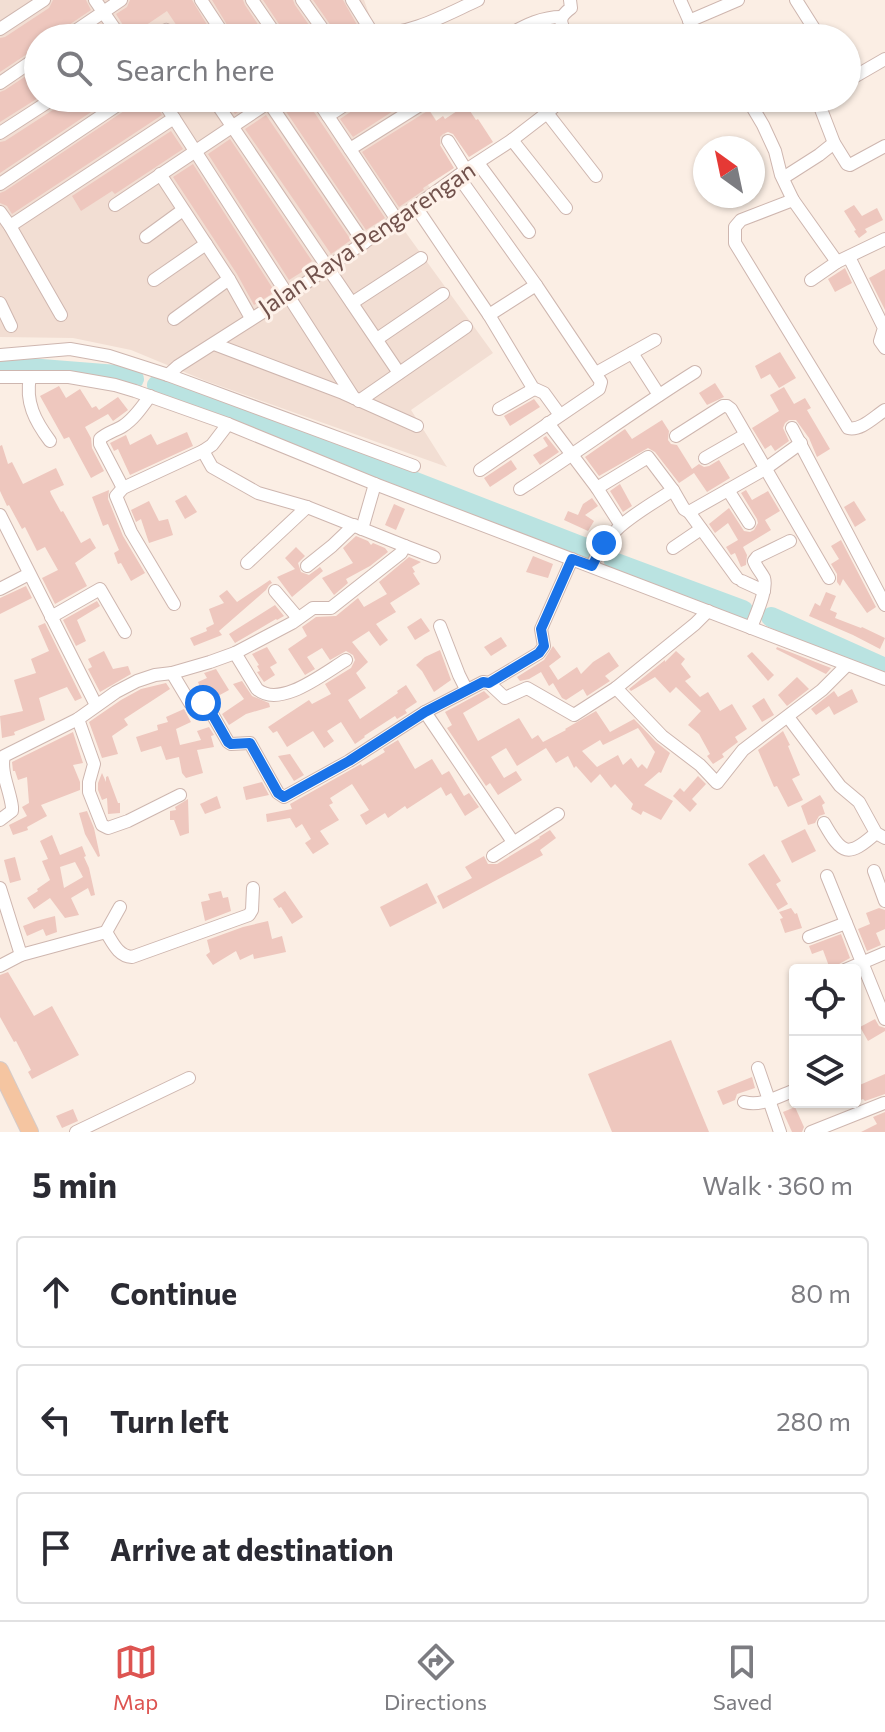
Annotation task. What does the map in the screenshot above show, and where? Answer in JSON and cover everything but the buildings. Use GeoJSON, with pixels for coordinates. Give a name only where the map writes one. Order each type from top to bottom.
{"type":"FeatureCollection","features":[{"type":"Feature","properties":{"kind":"main road"},"geometry":{"type":"LineString","coordinates":[[0,1070],[30,1132]]}},
{"type":"Feature","properties":{"kind":"street"},"geometry":{"type":"LineString","coordinates":[[95,0],[111,24]]}},
{"type":"Feature","properties":{"kind":"street"},"geometry":{"type":"LineString","coordinates":[[85,24],[121,0]]}},
{"type":"Feature","properties":{"kind":"street"},"geometry":{"type":"LineString","coordinates":[[201,0],[217,24]]}},
{"type":"Feature","properties":{"kind":"street"},"geometry":{"type":"LineString","coordinates":[[252,0],[268,24]]}},
{"type":"Feature","properties":{"kind":"street"},"geometry":{"type":"LineString","coordinates":[[302,0],[319,24]]}},
{"type":"Feature","properties":{"kind":"street"},"geometry":{"type":"LineString","coordinates":[[352,0],[364,24]]}},
{"type":"Feature","properties":{"kind":"street"},"geometry":{"type":"LineString","coordinates":[[423,24],[478,0]]}},
{"type":"Feature","properties":{"kind":"street"},"geometry":{"type":"LineString","coordinates":[[529,24],[561,17],[571,8],[570,0]]}},
{"type":"Feature","properties":{"kind":"street"},"geometry":{"type":"LineString","coordinates":[[680,0],[690,24]]}},
{"type":"Feature","properties":{"kind":"street"},"geometry":{"type":"LineString","coordinates":[[689,21],[738,0]]}},
{"type":"Feature","properties":{"kind":"street"},"geometry":{"type":"LineString","coordinates":[[796,0],[811,24]]}},
{"type":"Feature","properties":{"kind":"street"},"geometry":{"type":"LineString","coordinates":[[2,23],[41,1]]}},
{"type":"Feature","properties":{"kind":"street"},"geometry":{"type":"LineString","coordinates":[[561,17],[562,24]]}},
{"type":"Feature","properties":{"kind":"street"},"geometry":{"type":"LineString","coordinates":[[861,73],[885,59]]}},
{"type":"Feature","properties":{"kind":"street"},"geometry":{"type":"LineString","coordinates":[[0,83],[24,67]]}},
{"type":"Feature","properties":{"kind":"street"},"geometry":{"type":"LineString","coordinates":[[0,133],[32,112]]}},
{"type":"Feature","properties":{"kind":"street"},"geometry":{"type":"LineString","coordinates":[[0,184],[107,112]]}},
{"type":"Feature","properties":{"kind":"street"},"geometry":{"type":"LineString","coordinates":[[170,112],[356,400]]}},
{"type":"Feature","properties":{"kind":"street"},"geometry":{"type":"LineString","coordinates":[[222,112],[399,373]]}},
{"type":"Feature","properties":{"kind":"street"},"geometry":{"type":"LineString","coordinates":[[115,205],[252,112]]}},
{"type":"Feature","properties":{"kind":"street"},"geometry":{"type":"LineString","coordinates":[[278,112],[364,243]]}},
{"type":"Feature","properties":{"kind":"street"},"geometry":{"type":"LineString","coordinates":[[325,112],[397,220]]}},
{"type":"Feature","properties":{"kind":"street"},"geometry":{"type":"LineString","coordinates":[[328,116],[334,112]]}},
{"type":"Feature","properties":{"kind":"street"},"geometry":{"type":"LineString","coordinates":[[350,149],[409,112]]}},
{"type":"Feature","properties":{"kind":"street"},"geometry":{"type":"LineString","coordinates":[[755,112],[775,151],[793,200],[843,259],[884,328],[880,341],[885,348]]}},
{"type":"Feature","properties":{"kind":"street"},"geometry":{"type":"LineString","coordinates":[[822,112],[834,143],[848,165],[885,146]]}},
{"type":"Feature","properties":{"kind":"street"},"geometry":{"type":"LineString","coordinates":[[547,113],[596,176]]}},
{"type":"Feature","properties":{"kind":"street","name":"Jalan Raya Pengarengan"},"geometry":{"type":"LineString","coordinates":[[168,375],[288,296],[547,113]]}},
{"type":"Feature","properties":{"kind":"street"},"geometry":{"type":"LineString","coordinates":[[10,226],[174,118]]}},
{"type":"Feature","properties":{"kind":"street"},"geometry":{"type":"LineString","coordinates":[[512,140],[566,208]]}},
{"type":"Feature","properties":{"kind":"street"},"geometry":{"type":"LineString","coordinates":[[448,141],[536,285],[601,382],[599,389],[480,470]]}},
{"type":"Feature","properties":{"kind":"street"},"geometry":{"type":"LineString","coordinates":[[783,178],[834,143]]}},
{"type":"Feature","properties":{"kind":"street"},"geometry":{"type":"LineString","coordinates":[[467,169],[529,232]]}},
{"type":"Feature","properties":{"kind":"street"},"geometry":{"type":"LineString","coordinates":[[160,174],[251,318]]}},
{"type":"Feature","properties":{"kind":"street"},"geometry":{"type":"LineString","coordinates":[[793,200],[741,220],[735,227],[735,243],[848,428],[859,428],[885,410]]}},
{"type":"Feature","properties":{"kind":"street"},"geometry":{"type":"LineString","coordinates":[[416,207],[489,315],[534,389]]}},
{"type":"Feature","properties":{"kind":"street"},"geometry":{"type":"LineString","coordinates":[[146,237],[183,210]]}},
{"type":"Feature","properties":{"kind":"street"},"geometry":{"type":"LineString","coordinates":[[0,212],[61,315]]}},
{"type":"Feature","properties":{"kind":"street"},"geometry":{"type":"LineString","coordinates":[[811,280],[843,259],[885,239]]}},
{"type":"Feature","properties":{"kind":"street"},"geometry":{"type":"LineString","coordinates":[[154,280],[206,244]]}},
{"type":"Feature","properties":{"kind":"street"},"geometry":{"type":"LineString","coordinates":[[352,303],[421,258]]}},
{"type":"Feature","properties":{"kind":"street"},"geometry":{"type":"LineString","coordinates":[[174,319],[229,279]]}},
{"type":"Feature","properties":{"kind":"street"},"geometry":{"type":"LineString","coordinates":[[489,315],[536,285]]}},
{"type":"Feature","properties":{"kind":"street"},"geometry":{"type":"LineString","coordinates":[[377,339],[443,294]]}},
{"type":"Feature","properties":{"kind":"street"},"geometry":{"type":"LineString","coordinates":[[0,303],[11,326]]}},
{"type":"Feature","properties":{"kind":"street"},"geometry":{"type":"LineString","coordinates":[[356,400],[466,327]]}},
{"type":"Feature","properties":{"kind":"street"},"geometry":{"type":"LineString","coordinates":[[596,373],[655,340]]}},
{"type":"Feature","properties":{"kind":"street"},"geometry":{"type":"LineString","coordinates":[[214,344],[417,426]]}},
{"type":"Feature","properties":{"kind":"street"},"geometry":{"type":"LineString","coordinates":[[0,355],[56,349],[109,356],[143,380],[150,396],[572,559],[596,557],[708,611],[752,625],[885,679]]}},
{"type":"Feature","properties":{"kind":"street"},"geometry":{"type":"LineString","coordinates":[[632,353],[659,395]]}},
{"type":"Feature","properties":{"kind":"street"},"geometry":{"type":"LineString","coordinates":[[520,489],[695,372]]}},
{"type":"Feature","properties":{"kind":"street"},"geometry":{"type":"LineString","coordinates":[[0,377],[69,377],[115,385],[168,375],[414,466]]}},
{"type":"Feature","properties":{"kind":"street"},"geometry":{"type":"LineString","coordinates":[[30,377],[28,391],[31,408],[50,441]]}},
{"type":"Feature","properties":{"kind":"street"},"geometry":{"type":"LineString","coordinates":[[499,409],[534,389],[544,393],[560,415]]}},
{"type":"Feature","properties":{"kind":"street"},"geometry":{"type":"LineString","coordinates":[[123,488],[100,439],[131,420],[150,396]]}},
{"type":"Feature","properties":{"kind":"street"},"geometry":{"type":"LineString","coordinates":[[676,436],[727,406],[731,409],[829,578]]}},
{"type":"Feature","properties":{"kind":"street"},"geometry":{"type":"LineString","coordinates":[[548,423],[620,524]]}},
{"type":"Feature","properties":{"kind":"street"},"geometry":{"type":"LineString","coordinates":[[174,604],[131,532],[116,496],[123,488],[203,451],[212,445],[228,424]]}},
{"type":"Feature","properties":{"kind":"street"},"geometry":{"type":"LineString","coordinates":[[792,428],[885,605]]}},
{"type":"Feature","properties":{"kind":"street"},"geometry":{"type":"LineString","coordinates":[[705,458],[745,435]]}},
{"type":"Feature","properties":{"kind":"street"},"geometry":{"type":"LineString","coordinates":[[689,512],[765,469],[801,443]]}},
{"type":"Feature","properties":{"kind":"street"},"geometry":{"type":"LineString","coordinates":[[203,451],[212,467],[258,493],[307,507],[434,557]]}},
{"type":"Feature","properties":{"kind":"street"},"geometry":{"type":"LineString","coordinates":[[597,488],[646,456],[740,580],[762,597]]}},
{"type":"Feature","properties":{"kind":"street"},"geometry":{"type":"LineString","coordinates":[[307,566],[358,527],[371,502],[375,484]]}},
{"type":"Feature","properties":{"kind":"street"},"geometry":{"type":"LineString","coordinates":[[596,557],[620,524],[673,490]]}},
{"type":"Feature","properties":{"kind":"street"},"geometry":{"type":"LineString","coordinates":[[728,490],[749,523]]}},
{"type":"Feature","properties":{"kind":"street"},"geometry":{"type":"LineString","coordinates":[[247,563],[307,507]]}},
{"type":"Feature","properties":{"kind":"street"},"geometry":{"type":"LineString","coordinates":[[0,515],[96,705]]}},
{"type":"Feature","properties":{"kind":"street"},"geometry":{"type":"LineString","coordinates":[[673,548],[701,529]]}},
{"type":"Feature","properties":{"kind":"street"},"geometry":{"type":"LineString","coordinates":[[752,625],[762,597],[763,577],[754,561],[790,541]]}},
{"type":"Feature","properties":{"kind":"street"},"geometry":{"type":"LineString","coordinates":[[0,820],[12,811],[1,768],[2,758],[78,719],[137,681],[235,653],[313,608],[331,608],[401,553],[405,546]]}},
{"type":"Feature","properties":{"kind":"street"},"geometry":{"type":"LineString","coordinates":[[489,683],[543,648],[541,629],[572,559]]}},
{"type":"Feature","properties":{"kind":"street"},"geometry":{"type":"LineString","coordinates":[[0,589],[29,574]]}},
{"type":"Feature","properties":{"kind":"street"},"geometry":{"type":"LineString","coordinates":[[51,617],[100,589],[125,632]]}},
{"type":"Feature","properties":{"kind":"street"},"geometry":{"type":"LineString","coordinates":[[275,591],[298,618]]}},
{"type":"Feature","properties":{"kind":"street"},"geometry":{"type":"LineString","coordinates":[[172,673],[190,703],[207,705],[228,742],[250,743],[284,797],[349,761],[425,712],[483,682],[489,683],[505,698],[527,688],[574,715],[616,688],[708,611]]}},
{"type":"Feature","properties":{"kind":"street"},"geometry":{"type":"LineString","coordinates":[[440,626],[466,689]]}},
{"type":"Feature","properties":{"kind":"street"},"geometry":{"type":"LineString","coordinates":[[235,653],[257,689],[273,696],[291,692],[346,660]]}},
{"type":"Feature","properties":{"kind":"street"},"geometry":{"type":"LineString","coordinates":[[707,795],[743,750],[822,690],[847,665]]}},
{"type":"Feature","properties":{"kind":"street"},"geometry":{"type":"LineString","coordinates":[[616,688],[662,736],[700,765],[717,783]]}},
{"type":"Feature","properties":{"kind":"street"},"geometry":{"type":"LineString","coordinates":[[425,712],[513,842]]}},
{"type":"Feature","properties":{"kind":"street"},"geometry":{"type":"LineString","coordinates":[[788,717],[840,786],[859,802],[880,835],[860,847],[844,849],[824,823]]}},
{"type":"Feature","properties":{"kind":"street"},"geometry":{"type":"LineString","coordinates":[[78,719],[94,764],[89,792],[102,825],[108,828],[128,821],[180,795]]}},
{"type":"Feature","properties":{"kind":"street"},"geometry":{"type":"LineString","coordinates":[[493,856],[558,814]]}},
{"type":"Feature","properties":{"kind":"street"},"geometry":{"type":"LineString","coordinates":[[874,871],[885,901]]}},
{"type":"Feature","properties":{"kind":"street"},"geometry":{"type":"LineString","coordinates":[[827,876],[885,1019]]}},
{"type":"Feature","properties":{"kind":"street"},"geometry":{"type":"LineString","coordinates":[[0,888],[21,955]]}},
{"type":"Feature","properties":{"kind":"street"},"geometry":{"type":"LineString","coordinates":[[106,932],[124,956],[135,956],[249,915],[253,888]]}},
{"type":"Feature","properties":{"kind":"street"},"geometry":{"type":"LineString","coordinates":[[0,966],[21,955],[106,932],[120,907]]}},
{"type":"Feature","properties":{"kind":"street"},"geometry":{"type":"LineString","coordinates":[[809,937],[846,923]]}},
{"type":"Feature","properties":{"kind":"street"},"geometry":{"type":"LineString","coordinates":[[862,963],[885,953]]}},
{"type":"Feature","properties":{"kind":"street"},"geometry":{"type":"LineString","coordinates":[[758,1068],[780,1132]]}},
{"type":"Feature","properties":{"kind":"street"},"geometry":{"type":"LineString","coordinates":[[76,1132],[189,1078]]}},
{"type":"Feature","properties":{"kind":"street"},"geometry":{"type":"LineString","coordinates":[[744,1102],[751,1105],[789,1092]]}},
{"type":"Feature","properties":{"kind":"street"},"geometry":{"type":"LineString","coordinates":[[811,1132],[884,1103]]}},
{"type":"Feature","properties":{"kind":"shaded area"},"geometry":{"type":"Polygon","coordinates":[[[0,0],[364,0],[373,24],[24,24],[24,112],[431,112],[449,139],[413,163],[439,201],[401,226],[493,353],[411,410],[447,467],[206,381],[131,350],[73,338],[0,337],[0,0]]]}},
{"type":"Feature","properties":{"kind":"waterway"},"geometry":{"type":"LineString","coordinates":[[0,368],[117,375],[134,379]]}},
{"type":"Feature","properties":{"kind":"waterway"},"geometry":{"type":"LineString","coordinates":[[157,385],[591,550]]}},
{"type":"Feature","properties":{"kind":"waterway"},"geometry":{"type":"LineString","coordinates":[[614,562],[743,610]]}},
{"type":"Feature","properties":{"kind":"waterway"},"geometry":{"type":"LineString","coordinates":[[771,617],[885,668]]}},
{"type":"Feature","properties":{"kind":"route"},"geometry":{"type":"LineString","coordinates":[[203,703],[207,705],[225,740],[231,744],[250,743],[278,793],[284,797],[349,761],[425,712],[466,689],[483,682],[489,683],[539,653],[544,646],[541,629],[572,559],[592,566],[604,543]]}}]}
